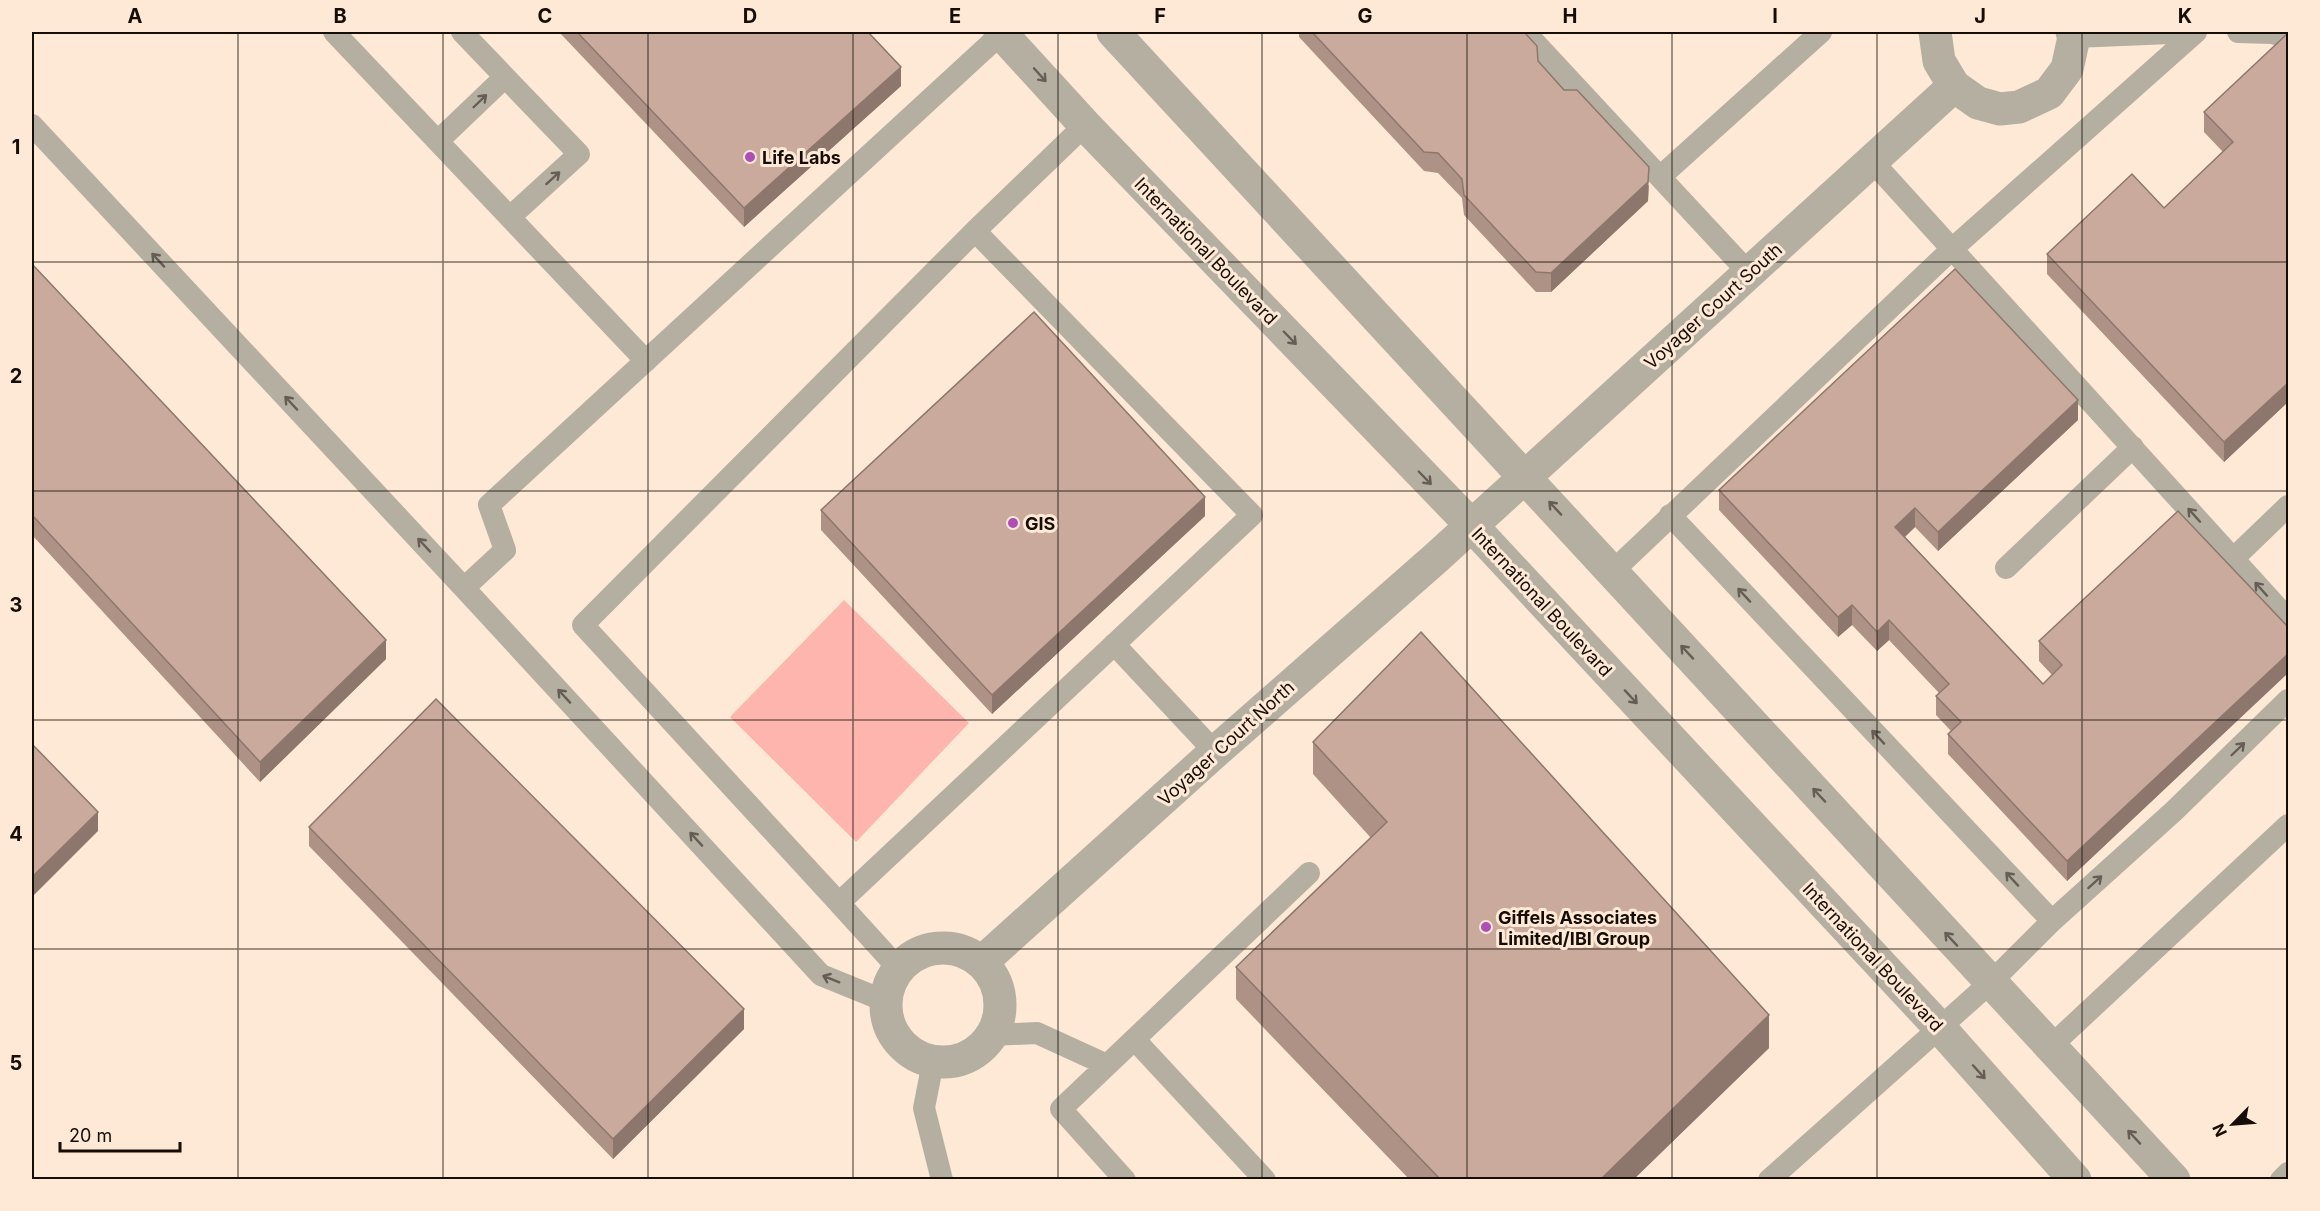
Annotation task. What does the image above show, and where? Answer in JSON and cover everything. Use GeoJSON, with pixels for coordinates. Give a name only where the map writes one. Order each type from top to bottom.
{"type":"FeatureCollection","features":[{"type":"Feature","properties":{"kind":"street","name":"International Boulevard"},"geometry":{"type":"LineString","coordinates":[[1001,32],[1084,125],[1472,526],[1940,1028],[2075,1179]]}},
{"type":"Feature","properties":{"kind":"street"},"geometry":{"type":"LineString","coordinates":[[1113,32],[2174,1179]]}},
{"type":"Feature","properties":{"kind":"street"},"geometry":{"type":"LineString","coordinates":[[1935,32],[1939,61],[1954,86],[1978,103],[2000,109],[2019,107],[2049,93],[2067,69],[2073,34]]}},
{"type":"Feature","properties":{"kind":"street","name":"Voyager Court South"},"geometry":{"type":"LineString","coordinates":[[1472,526],[1954,86]]}},
{"type":"Feature","properties":{"kind":"street","name":"Voyager Court North"},"geometry":{"type":"LineString","coordinates":[[982,962],[1215,752],[1472,526]]}},
{"type":"Feature","properties":{"kind":"street"},"geometry":{"type":"LineString","coordinates":[[948,947],[966,952],[982,962],[994,978],[1000,996],[1000,1016],[992,1035],[980,1049],[962,1059],[933,1062],[917,1057],[893,1035],[886,1020],[885,1001],[889,983],[898,968],[912,956],[929,949],[948,947]]}},
{"type":"Feature","properties":{"kind":"lane"},"geometry":{"type":"LineString","coordinates":[[334,32],[645,361]]}},
{"type":"Feature","properties":{"kind":"lane"},"geometry":{"type":"LineString","coordinates":[[462,32],[579,154],[510,217]]}},
{"type":"Feature","properties":{"kind":"lane"},"geometry":{"type":"LineString","coordinates":[[464,588],[505,550],[489,505],[1001,32]]}},
{"type":"Feature","properties":{"kind":"lane"},"geometry":{"type":"LineString","coordinates":[[1525,32],[1749,273]]}},
{"type":"Feature","properties":{"kind":"lane"},"geometry":{"type":"LineString","coordinates":[[1660,177],[1821,32]]}},
{"type":"Feature","properties":{"kind":"lane"},"geometry":{"type":"LineString","coordinates":[[2073,34],[2196,32]]}},
{"type":"Feature","properties":{"kind":"lane"},"geometry":{"type":"LineString","coordinates":[[1613,571],[1952,249],[2196,32]]}},
{"type":"Feature","properties":{"kind":"lane"},"geometry":{"type":"LineString","coordinates":[[2238,32],[2272,33],[2289,37]]}},
{"type":"Feature","properties":{"kind":"lane"},"geometry":{"type":"LineString","coordinates":[[438,141],[505,77]]}},
{"type":"Feature","properties":{"kind":"lane"},"geometry":{"type":"LineString","coordinates":[[32,125],[821,975],[885,1001]]}},
{"type":"Feature","properties":{"kind":"lane"},"geometry":{"type":"LineString","coordinates":[[898,968],[583,625],[975,231],[1084,125]]}},
{"type":"Feature","properties":{"kind":"lane"},"geometry":{"type":"LineString","coordinates":[[1872,161],[2289,619]]}},
{"type":"Feature","properties":{"kind":"lane"},"geometry":{"type":"LineString","coordinates":[[839,903],[1252,515],[975,231]]}},
{"type":"Feature","properties":{"kind":"lane"},"geometry":{"type":"LineString","coordinates":[[2006,568],[2133,447]]}},
{"type":"Feature","properties":{"kind":"lane"},"geometry":{"type":"LineString","coordinates":[[2234,558],[2289,506]]}},
{"type":"Feature","properties":{"kind":"lane"},"geometry":{"type":"LineString","coordinates":[[1670,515],[2052,921]]}},
{"type":"Feature","properties":{"kind":"lane"},"geometry":{"type":"LineString","coordinates":[[1114,645],[1215,752]]}},
{"type":"Feature","properties":{"kind":"lane"},"geometry":{"type":"LineString","coordinates":[[1769,1179],[1991,982],[2052,921],[2174,811],[2289,700]]}},
{"type":"Feature","properties":{"kind":"lane"},"geometry":{"type":"LineString","coordinates":[[2050,1046],[2289,825]]}},
{"type":"Feature","properties":{"kind":"lane"},"geometry":{"type":"LineString","coordinates":[[1125,1179],[1060,1109],[1309,873]]}},
{"type":"Feature","properties":{"kind":"lane"},"geometry":{"type":"LineString","coordinates":[[992,1035],[1038,1033],[1107,1065]]}},
{"type":"Feature","properties":{"kind":"lane"},"geometry":{"type":"LineString","coordinates":[[1135,1040],[1265,1179]]}},
{"type":"Feature","properties":{"kind":"lane"},"geometry":{"type":"LineString","coordinates":[[933,1062],[924,1108],[942,1179]]}},
{"type":"Feature","properties":{"kind":"lane"},"geometry":{"type":"LineString","coordinates":[[2281,1179],[2289,1173]]}},
{"type":"Feature","properties":{"kind":"shaded area"},"geometry":{"type":"Polygon","coordinates":[[[844,600],[969,723],[856,842],[730,717],[844,600]]]}},
{"type":"Feature","properties":{"kind":"building","name":"Life Labs"},"geometry":{"type":"Polygon","coordinates":[[[577,32],[868,32],[901,67],[744,208],[577,32]]]}},
{"type":"Feature","properties":{"kind":"building"},"geometry":{"type":"Polygon","coordinates":[[[1312,32],[1524,32],[1537,46],[1538,61],[1564,90],[1577,90],[1649,167],[1648,182],[1551,273],[1536,272],[1464,195],[1462,179],[1438,153],[1424,152],[1312,32]]]}},
{"type":"Feature","properties":{"kind":"building"},"geometry":{"type":"Polygon","coordinates":[[[2287,34],[2289,36],[2289,382],[2224,442],[2047,254],[2132,174],[2164,208],[2233,142],[2204,112],[2287,34]]]}},
{"type":"Feature","properties":{"kind":"building"},"geometry":{"type":"Polygon","coordinates":[[[32,264],[386,640],[260,762],[32,515],[32,264]]]}},
{"type":"Feature","properties":{"kind":"building"},"geometry":{"type":"Polygon","coordinates":[[[1955,269],[2078,400],[1938,532],[1915,508],[1895,527],[2043,684],[2062,665],[2039,641],[2178,511],[2289,628],[2289,653],[2067,861],[1948,734],[1961,722],[1936,696],[1949,684],[1889,620],[1877,632],[1852,605],[1838,617],[1719,490],[1955,269]]]}},
{"type":"Feature","properties":{"kind":"building","name":"GIS"},"geometry":{"type":"Polygon","coordinates":[[[1034,312],[1205,497],[992,695],[821,510],[1034,312]]]}},
{"type":"Feature","properties":{"kind":"building","name":"Giffels Associates Limited/IBI Group"},"geometry":{"type":"Polygon","coordinates":[[[1421,632],[1769,1015],[1601,1179],[1440,1179],[1236,967],[1387,822],[1313,742],[1421,632]]]}},
{"type":"Feature","properties":{"kind":"building"},"geometry":{"type":"Polygon","coordinates":[[[436,699],[744,1009],[613,1139],[309,827],[436,699]]]}},
{"type":"Feature","properties":{"kind":"building"},"geometry":{"type":"Polygon","coordinates":[[[32,744],[98,812],[32,877],[32,744]]]}},
{"type":"Feature","properties":{"kind":"place","name":"Life Labs"},"geometry":{"type":"Point","coordinates":[750,157]}},
{"type":"Feature","properties":{"kind":"place","name":"GIS"},"geometry":{"type":"Point","coordinates":[1013,523]}},
{"type":"Feature","properties":{"kind":"place","name":"Giffels Associates Limited/IBI Group"},"geometry":{"type":"Point","coordinates":[1486,927]}}]}
